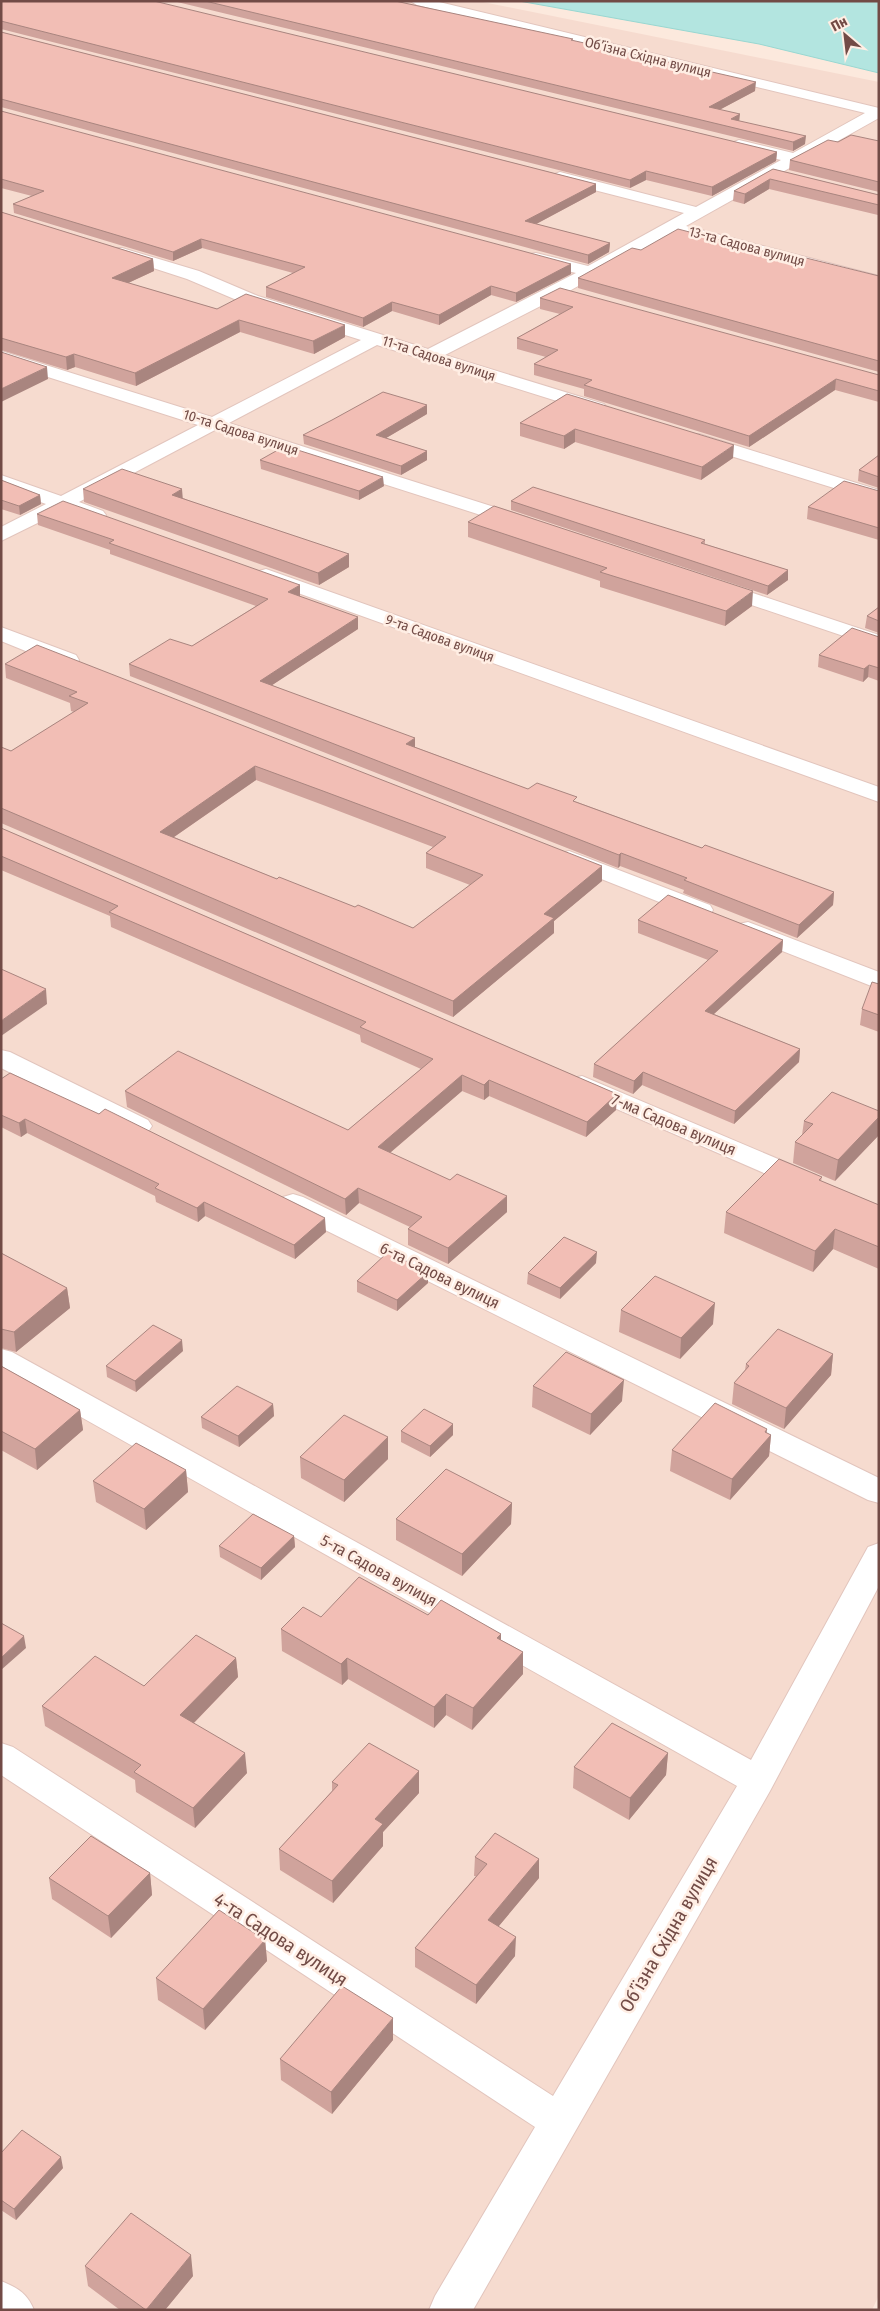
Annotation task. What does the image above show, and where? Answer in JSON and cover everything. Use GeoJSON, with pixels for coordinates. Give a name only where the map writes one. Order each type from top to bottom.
{"type":"FeatureCollection","features":[{"type":"Feature","properties":{"kind":"street","name":"Обʼїзна Східна вулиця"},"geometry":{"type":"LineString","coordinates":[[417,1],[879,112]]}},
{"type":"Feature","properties":{"kind":"street"},"geometry":{"type":"LineString","coordinates":[[432,355],[558,290],[879,112]]}},
{"type":"Feature","properties":{"kind":"street"},"geometry":{"type":"LineString","coordinates":[[726,142],[794,158]]}},
{"type":"Feature","properties":{"kind":"street"},"geometry":{"type":"LineString","coordinates":[[771,172],[789,176]]}},
{"type":"Feature","properties":{"kind":"street","name":"13-та Садова вулиця"},"geometry":{"type":"LineString","coordinates":[[546,173],[699,212]]}},
{"type":"Feature","properties":{"kind":"street","name":"13-та Садова вулиця"},"geometry":{"type":"LineString","coordinates":[[672,227],[879,281]]}},
{"type":"Feature","properties":{"kind":"street","name":"11-та Садова вулиця"},"geometry":{"type":"LineString","coordinates":[[102,246],[193,275],[252,300],[619,415]]}},
{"type":"Feature","properties":{"kind":"street"},"geometry":{"type":"LineString","coordinates":[[519,253],[590,272]]}},
{"type":"Feature","properties":{"kind":"street"},"geometry":{"type":"LineString","coordinates":[[558,290],[577,296]]}},
{"type":"Feature","properties":{"kind":"street"},"geometry":{"type":"LineString","coordinates":[[1,535],[377,338]]}},
{"type":"Feature","properties":{"kind":"street","name":"10-та Садова вулиця"},"geometry":{"type":"LineString","coordinates":[[1,356],[536,526]]}},
{"type":"Feature","properties":{"kind":"street"},"geometry":{"type":"LineString","coordinates":[[684,436],[879,496]]}},
{"type":"Feature","properties":{"kind":"street"},"geometry":{"type":"LineString","coordinates":[[1,481],[111,520]]}},
{"type":"Feature","properties":{"kind":"street","name":"9-та Садова вулиця"},"geometry":{"type":"LineString","coordinates":[[251,570],[879,795]]}},
{"type":"Feature","properties":{"kind":"street"},"geometry":{"type":"LineString","coordinates":[[704,582],[879,642]]}},
{"type":"Feature","properties":{"kind":"street"},"geometry":{"type":"LineString","coordinates":[[1,633],[84,666]]}},
{"type":"Feature","properties":{"kind":"street"},"geometry":{"type":"LineString","coordinates":[[546,849],[879,981]]}},
{"type":"Feature","properties":{"kind":"street"},"geometry":{"type":"LineString","coordinates":[[1,1058],[162,1138]]}},
{"type":"Feature","properties":{"kind":"street","name":"7-ма Садова вулиця"},"geometry":{"type":"LineString","coordinates":[[559,1074],[824,1189]]}},
{"type":"Feature","properties":{"kind":"street","name":"6-та Садова вулиця"},"geometry":{"type":"LineString","coordinates":[[270,1191],[879,1492]]}},
{"type":"Feature","properties":{"kind":"street","name":"5-та Садова вулиця"},"geometry":{"type":"LineString","coordinates":[[1,1358],[758,1781]]}},
{"type":"Feature","properties":{"kind":"street","name":"Обʼїзна Східна вулиця"},"geometry":{"type":"LineString","coordinates":[[450,2310],[758,1781],[879,1555]]}},
{"type":"Feature","properties":{"kind":"street","name":"4-та Садова вулиця"},"geometry":{"type":"LineString","coordinates":[[1,1757],[560,2122]]}},
{"type":"Feature","properties":{"kind":"street"},"geometry":{"type":"LineString","coordinates":[[1,2301],[13,2310]]}},
{"type":"Feature","properties":{"kind":"shaded area"},"geometry":{"type":"Polygon","coordinates":[[[1,1],[478,1],[879,82],[879,2295],[872,2310],[1,2310],[1,1]]]}},
{"type":"Feature","properties":{"kind":"water"},"geometry":{"type":"Polygon","coordinates":[[[519,1],[879,1],[879,73],[759,44],[519,1]]]}},
{"type":"Feature","properties":{"kind":"building"},"geometry":{"type":"Polygon","coordinates":[[[1,1],[154,1],[777,152],[712,187],[646,171],[630,180],[1,21],[1,1]]]}},
{"type":"Feature","properties":{"kind":"building"},"geometry":{"type":"Polygon","coordinates":[[[205,1],[395,1],[573,39],[571,40],[756,82],[709,107],[740,114],[731,119],[806,136],[793,142],[205,1]]]}},
{"type":"Feature","properties":{"kind":"building"},"geometry":{"type":"Polygon","coordinates":[[[1,32],[596,184],[525,221],[610,243],[588,255],[1,99],[1,32]]]}},
{"type":"Feature","properties":{"kind":"building"},"geometry":{"type":"Polygon","coordinates":[[[1,111],[571,264],[516,293],[491,286],[439,315],[392,302],[363,318],[266,287],[305,267],[201,239],[173,252],[13,204],[44,191],[1,179],[1,111]]]}},
{"type":"Feature","properties":{"kind":"building"},"geometry":{"type":"Polygon","coordinates":[[[851,135],[879,141],[879,182],[790,160],[828,140],[838,142],[851,135]]]}},
{"type":"Feature","properties":{"kind":"building"},"geometry":{"type":"Polygon","coordinates":[[[773,169],[879,195],[879,205],[770,179],[745,194],[734,191],[773,169]]]}},
{"type":"Feature","properties":{"kind":"building"},"geometry":{"type":"Polygon","coordinates":[[[1,212],[153,259],[112,278],[217,309],[246,294],[345,325],[313,341],[239,320],[135,373],[74,354],[66,357],[1,338],[1,212]]]}},
{"type":"Feature","properties":{"kind":"building"},"geometry":{"type":"Polygon","coordinates":[[[678,229],[801,261],[806,258],[879,276],[879,361],[578,278],[632,248],[641,250],[678,229]]]}},
{"type":"Feature","properties":{"kind":"building"},"geometry":{"type":"Polygon","coordinates":[[[560,288],[879,375],[879,391],[836,379],[749,436],[584,385],[592,380],[534,364],[558,350],[517,338],[573,307],[540,298],[560,288]]]}},
{"type":"Feature","properties":{"kind":"building"},"geometry":{"type":"Polygon","coordinates":[[[1,352],[47,367],[1,389],[1,352]]]}},
{"type":"Feature","properties":{"kind":"building"},"geometry":{"type":"Polygon","coordinates":[[[383,392],[427,405],[376,435],[427,451],[401,466],[303,435],[332,420],[383,392]]]}},
{"type":"Feature","properties":{"kind":"building"},"geometry":{"type":"Polygon","coordinates":[[[567,394],[734,445],[702,467],[575,429],[564,436],[520,423],[567,394]]]}},
{"type":"Feature","properties":{"kind":"building"},"geometry":{"type":"Polygon","coordinates":[[[285,446],[383,477],[359,491],[260,460],[285,446]]]}},
{"type":"Feature","properties":{"kind":"building"},"geometry":{"type":"Polygon","coordinates":[[[879,455],[879,477],[859,470],[879,455]]]}},
{"type":"Feature","properties":{"kind":"building"},"geometry":{"type":"Polygon","coordinates":[[[122,469],[182,489],[172,495],[349,554],[318,573],[83,489],[122,469]]]}},
{"type":"Feature","properties":{"kind":"building"},"geometry":{"type":"Polygon","coordinates":[[[1,480],[40,495],[19,506],[1,500],[1,480]]]}},
{"type":"Feature","properties":{"kind":"building"},"geometry":{"type":"Polygon","coordinates":[[[844,481],[879,491],[879,528],[808,507],[844,481]]]}},
{"type":"Feature","properties":{"kind":"building"},"geometry":{"type":"Polygon","coordinates":[[[533,487],[705,540],[701,543],[788,570],[768,586],[511,501],[533,487]]]}},
{"type":"Feature","properties":{"kind":"building"},"geometry":{"type":"Polygon","coordinates":[[[63,501],[300,585],[288,592],[358,617],[260,681],[415,738],[406,744],[528,789],[537,783],[577,797],[573,801],[702,848],[705,845],[834,892],[799,925],[684,880],[687,878],[621,853],[619,855],[129,664],[170,639],[192,646],[268,599],[109,543],[114,540],[37,514],[63,501]]]}},
{"type":"Feature","properties":{"kind":"building"},"geometry":{"type":"Polygon","coordinates":[[[494,506],[753,591],[726,611],[600,572],[607,568],[468,522],[494,506]]]}},
{"type":"Feature","properties":{"kind":"building"},"geometry":{"type":"Polygon","coordinates":[[[879,607],[879,621],[867,616],[879,607]]]}},
{"type":"Feature","properties":{"kind":"building"},"geometry":{"type":"Polygon","coordinates":[[[852,628],[879,637],[879,668],[869,665],[864,669],[819,655],[852,628]]]}},
{"type":"Feature","properties":{"kind":"building"},"geometry":{"type":"Polygon","coordinates":[[[37,645],[602,866],[544,914],[554,918],[453,1001],[1,808],[1,747],[11,751],[88,703],[69,696],[77,692],[5,664],[37,645]],[[255,766],[160,832],[277,879],[279,877],[355,907],[358,905],[413,928],[483,875],[426,853],[446,837],[255,766]]]}},
{"type":"Feature","properties":{"kind":"building"},"geometry":{"type":"Polygon","coordinates":[[[1,828],[617,1094],[587,1122],[489,1080],[484,1085],[462,1075],[378,1147],[450,1180],[457,1174],[507,1196],[448,1248],[408,1229],[422,1217],[358,1188],[345,1199],[125,1091],[178,1051],[348,1130],[433,1059],[360,1027],[366,1022],[109,912],[118,906],[1,856],[1,828]]]}},
{"type":"Feature","properties":{"kind":"building"},"geometry":{"type":"Polygon","coordinates":[[[668,895],[783,940],[705,1011],[800,1049],[735,1111],[643,1072],[634,1081],[594,1064],[718,951],[638,920],[668,895]]]}},
{"type":"Feature","properties":{"kind":"building"},"geometry":{"type":"Polygon","coordinates":[[[1,969],[46,989],[1,1021],[1,969]]]}},
{"type":"Feature","properties":{"kind":"building"},"geometry":{"type":"Polygon","coordinates":[[[872,982],[879,984],[879,1015],[862,1009],[872,982]]]}},
{"type":"Feature","properties":{"kind":"building"},"geometry":{"type":"Polygon","coordinates":[[[10,1073],[99,1114],[105,1109],[325,1218],[294,1245],[204,1202],[197,1208],[155,1188],[159,1184],[25,1119],[19,1123],[1,1115],[1,1079],[10,1073]]]}},
{"type":"Feature","properties":{"kind":"building"},"geometry":{"type":"Polygon","coordinates":[[[832,1092],[879,1111],[879,1117],[838,1160],[795,1142],[813,1124],[804,1121],[832,1092]]]}},
{"type":"Feature","properties":{"kind":"building"},"geometry":{"type":"Polygon","coordinates":[[[779,1159],[822,1177],[819,1180],[879,1205],[879,1247],[835,1229],[815,1251],[726,1212],[779,1159]]]}},
{"type":"Feature","properties":{"kind":"building"},"geometry":{"type":"Polygon","coordinates":[[[564,1237],[597,1252],[560,1288],[528,1273],[564,1237]]]}},
{"type":"Feature","properties":{"kind":"building"},"geometry":{"type":"Polygon","coordinates":[[[388,1252],[428,1272],[397,1300],[357,1281],[388,1252]]]}},
{"type":"Feature","properties":{"kind":"building"},"geometry":{"type":"Polygon","coordinates":[[[1,1253],[67,1288],[14,1332],[1,1329],[1,1253]]]}},
{"type":"Feature","properties":{"kind":"building"},"geometry":{"type":"Polygon","coordinates":[[[655,1276],[715,1303],[681,1338],[621,1310],[655,1276]]]}},
{"type":"Feature","properties":{"kind":"building"},"geometry":{"type":"Polygon","coordinates":[[[153,1325],[182,1340],[135,1381],[106,1366],[153,1325]]]}},
{"type":"Feature","properties":{"kind":"building"},"geometry":{"type":"Polygon","coordinates":[[[778,1329],[833,1354],[786,1408],[734,1383],[749,1366],[746,1364],[778,1329]]]}},
{"type":"Feature","properties":{"kind":"building"},"geometry":{"type":"Polygon","coordinates":[[[566,1352],[624,1380],[591,1414],[533,1386],[566,1352]]]}},
{"type":"Feature","properties":{"kind":"building"},"geometry":{"type":"Polygon","coordinates":[[[1,1366],[80,1410],[35,1449],[1,1431],[1,1366]]]}},
{"type":"Feature","properties":{"kind":"building"},"geometry":{"type":"Polygon","coordinates":[[[237,1386],[273,1404],[238,1436],[201,1417],[237,1386]]]}},
{"type":"Feature","properties":{"kind":"building"},"geometry":{"type":"Polygon","coordinates":[[[715,1403],[767,1429],[765,1432],[771,1435],[732,1479],[672,1450],[715,1403]]]}},
{"type":"Feature","properties":{"kind":"building"},"geometry":{"type":"Polygon","coordinates":[[[424,1409],[453,1424],[430,1446],[401,1431],[424,1409]]]}},
{"type":"Feature","properties":{"kind":"building"},"geometry":{"type":"Polygon","coordinates":[[[344,1415],[388,1437],[344,1480],[300,1457],[344,1415]]]}},
{"type":"Feature","properties":{"kind":"building"},"geometry":{"type":"Polygon","coordinates":[[[136,1443],[186,1470],[144,1509],[93,1481],[136,1443]]]}},
{"type":"Feature","properties":{"kind":"building"},"geometry":{"type":"Polygon","coordinates":[[[446,1469],[512,1503],[462,1554],[396,1519],[446,1469]]]}},
{"type":"Feature","properties":{"kind":"building"},"geometry":{"type":"Polygon","coordinates":[[[253,1514],[294,1536],[261,1568],[219,1546],[253,1514]]]}},
{"type":"Feature","properties":{"kind":"building"},"geometry":{"type":"Polygon","coordinates":[[[359,1577],[428,1615],[441,1600],[501,1634],[497,1638],[523,1652],[473,1708],[446,1694],[434,1707],[347,1658],[341,1664],[281,1629],[303,1607],[321,1617],[359,1577]]]}},
{"type":"Feature","properties":{"kind":"building"},"geometry":{"type":"Polygon","coordinates":[[[1,1623],[24,1636],[1,1658],[1,1623]]]}},
{"type":"Feature","properties":{"kind":"building"},"geometry":{"type":"Polygon","coordinates":[[[196,1635],[236,1658],[180,1715],[245,1753],[193,1808],[134,1772],[141,1765],[42,1706],[95,1656],[144,1686],[196,1635]]]}},
{"type":"Feature","properties":{"kind":"building"},"geometry":{"type":"Polygon","coordinates":[[[612,1723],[668,1753],[630,1798],[574,1767],[612,1723]]]}},
{"type":"Feature","properties":{"kind":"building"},"geometry":{"type":"Polygon","coordinates":[[[369,1743],[419,1771],[375,1819],[383,1824],[332,1881],[279,1849],[338,1785],[332,1782],[369,1743]]]}},
{"type":"Feature","properties":{"kind":"building"},"geometry":{"type":"Polygon","coordinates":[[[495,1833],[539,1859],[488,1920],[516,1937],[476,1985],[415,1948],[487,1864],[475,1857],[495,1833]]]}},
{"type":"Feature","properties":{"kind":"building"},"geometry":{"type":"Polygon","coordinates":[[[91,1836],[150,1873],[108,1916],[49,1878],[91,1836]]]}},
{"type":"Feature","properties":{"kind":"building"},"geometry":{"type":"Polygon","coordinates":[[[219,1910],[265,1940],[203,2009],[156,1978],[219,1910]]]}},
{"type":"Feature","properties":{"kind":"building"},"geometry":{"type":"Polygon","coordinates":[[[342,1986],[393,2018],[331,2092],[280,2059],[342,1986]]]}},
{"type":"Feature","properties":{"kind":"building"},"geometry":{"type":"Polygon","coordinates":[[[22,2130],[61,2157],[14,2209],[1,2200],[1,2153],[22,2130]]]}},
{"type":"Feature","properties":{"kind":"building"},"geometry":{"type":"Polygon","coordinates":[[[131,2213],[191,2255],[146,2310],[85,2266],[131,2213]]]}}]}
